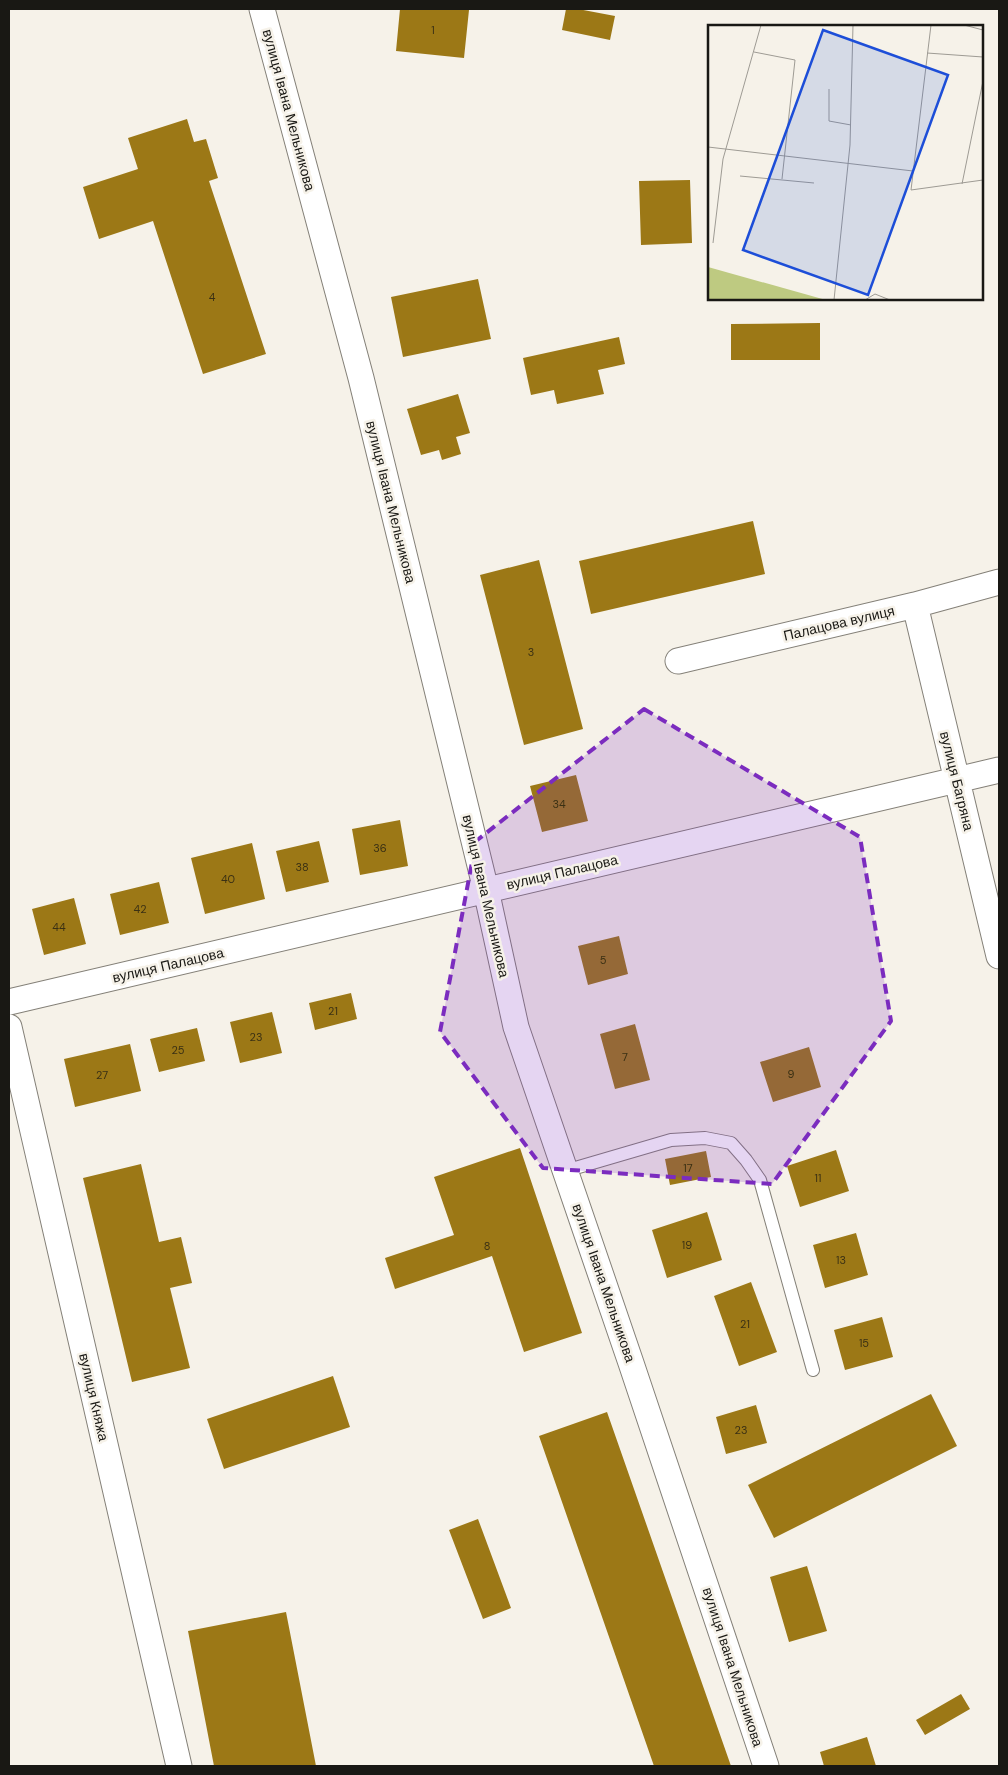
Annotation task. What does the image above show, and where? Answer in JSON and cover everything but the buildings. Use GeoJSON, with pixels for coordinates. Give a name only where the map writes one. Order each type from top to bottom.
{"type":"FeatureCollection","features":[{"type":"Feature","properties":{"kind":"street","name":"вулиця Івана Мельникова"},"geometry":{"type":"LineString","coordinates":[[262,9],[361,378],[486,890],[516,1027],[766,1766]]}},
{"type":"Feature","properties":{"kind":"street","name":"Палацова вулиця"},"geometry":{"type":"LineString","coordinates":[[678,662],[915,605],[999,582]]}},
{"type":"Feature","properties":{"kind":"street","name":"вулиця Багряна"},"geometry":{"type":"LineString","coordinates":[[915,605],[999,956]]}},
{"type":"Feature","properties":{"kind":"street","name":"вулиця Палацова"},"geometry":{"type":"LineString","coordinates":[[9,1002],[999,770]]}},
{"type":"Feature","properties":{"kind":"street","name":"вулиця Княжа"},"geometry":{"type":"LineString","coordinates":[[9,1028],[179,1766]]}},
{"type":"Feature","properties":{"kind":"lane"},"geometry":{"type":"LineString","coordinates":[[565,1171],[671,1140],[704,1138],[731,1143],[760,1180],[813,1370]]}},
{"type":"Feature","properties":{"kind":"highlighted area"},"geometry":{"type":"Polygon","coordinates":[[[644,709],[860,837],[891,1021],[772,1184],[543,1168],[440,1032],[476,841],[644,709]]]}}]}
